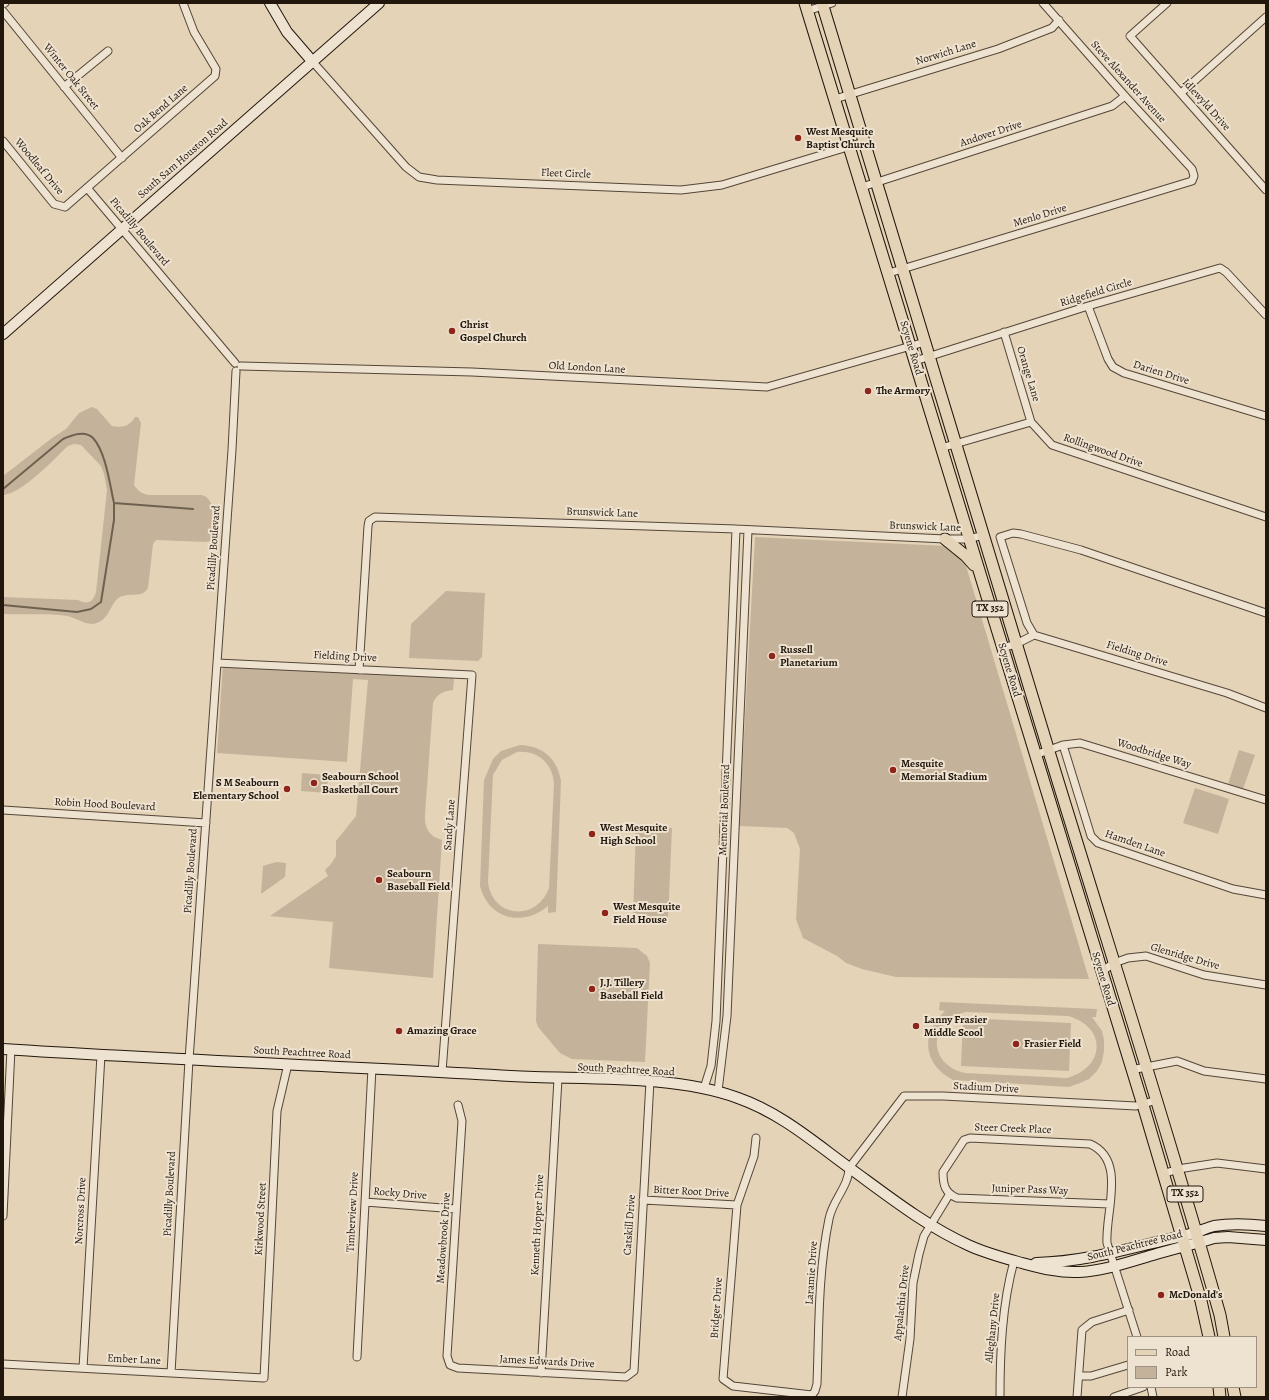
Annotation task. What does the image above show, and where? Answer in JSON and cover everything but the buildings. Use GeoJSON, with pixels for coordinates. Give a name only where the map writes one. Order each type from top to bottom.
{"type":"FeatureCollection","features":[{"type":"Feature","properties":{"kind":"main road"},"geometry":{"type":"LineString","coordinates":[[270,3],[287,32],[312,61]]}},
{"type":"Feature","properties":{"kind":"main road","name":"South Sam Houston Road"},"geometry":{"type":"LineString","coordinates":[[3,334],[379,3]]}},
{"type":"Feature","properties":{"kind":"main road","name":"Scyene Road"},"geometry":{"type":"LineString","coordinates":[[825,4],[849,95],[904,268],[955,444],[1048,750],[1178,1169],[1220,1316],[1224,1336]]}},
{"type":"Feature","properties":{"kind":"main road","name":"Scyene Road"},"geometry":{"type":"LineString","coordinates":[[806,7],[889,273],[977,569],[1163,1174],[1209,1336]]}},
{"type":"Feature","properties":{"kind":"main road"},"geometry":{"type":"LineString","coordinates":[[945,539],[966,556],[977,569]]}},
{"type":"Feature","properties":{"kind":"main road","name":"South Peachtree Road"},"geometry":{"type":"LineString","coordinates":[[7,1049],[558,1079],[650,1081],[704,1088],[718,1091],[766,1110],[820,1145],[849,1168],[930,1224],[965,1244],[988,1254],[1017,1262],[1053,1271],[1075,1272],[1116,1266],[1183,1241],[1198,1238],[1228,1237],[1266,1240]]}},
{"type":"Feature","properties":{"kind":"main road","name":"South Peachtree Road"},"geometry":{"type":"LineString","coordinates":[[1198,1238],[1215,1226],[1232,1224],[1266,1226]]}},
{"type":"Feature","properties":{"kind":"main road"},"geometry":{"type":"LineString","coordinates":[[1017,1262],[1069,1261],[1183,1241]]}},
{"type":"Feature","properties":{"kind":"street","name":"Oak Bend Lane"},"geometry":{"type":"LineString","coordinates":[[58,206],[65,207],[88,189],[215,76],[216,69],[194,32],[183,3]]}},
{"type":"Feature","properties":{"kind":"street","name":"Steve Alexander Avenue"},"geometry":{"type":"LineString","coordinates":[[1043,3],[1125,96],[1181,156],[1192,169],[1194,176]]}},
{"type":"Feature","properties":{"kind":"street","name":"Idlewyld Drive"},"geometry":{"type":"LineString","coordinates":[[1167,3],[1130,36],[1266,190]]}},
{"type":"Feature","properties":{"kind":"street"},"geometry":{"type":"LineString","coordinates":[[806,7],[825,4]]}},
{"type":"Feature","properties":{"kind":"street","name":"Winter Oak Street"},"geometry":{"type":"LineString","coordinates":[[3,11],[122,158]]}},
{"type":"Feature","properties":{"kind":"street"},"geometry":{"type":"LineString","coordinates":[[1181,93],[1266,18]]}},
{"type":"Feature","properties":{"kind":"street","name":"Norwich Lane"},"geometry":{"type":"LineString","coordinates":[[835,99],[998,49],[1052,28],[1059,20]]}},
{"type":"Feature","properties":{"kind":"street"},"geometry":{"type":"LineString","coordinates":[[64,87],[108,51]]}},
{"type":"Feature","properties":{"kind":"street","name":"Fleet Circle"},"geometry":{"type":"LineString","coordinates":[[312,61],[406,166],[419,177],[436,180],[681,190],[722,185],[864,142]]}},
{"type":"Feature","properties":{"kind":"street","name":"Andover Drive"},"geometry":{"type":"LineString","coordinates":[[862,187],[1112,106],[1125,96]]}},
{"type":"Feature","properties":{"kind":"street","name":"Woodleaf Drive"},"geometry":{"type":"LineString","coordinates":[[3,141],[54,204],[58,206]]}},
{"type":"Feature","properties":{"kind":"street","name":"Menlo Drive"},"geometry":{"type":"LineString","coordinates":[[889,273],[1185,184],[1192,181],[1194,176]]}},
{"type":"Feature","properties":{"kind":"street","name":"Picadilly Boulevard"},"geometry":{"type":"LineString","coordinates":[[88,189],[238,367],[189,1060],[171,1372]]}},
{"type":"Feature","properties":{"kind":"street","name":"Ridgefield Circle"},"geometry":{"type":"LineString","coordinates":[[915,361],[1088,306],[1220,268],[1226,272],[1266,315]]}},
{"type":"Feature","properties":{"kind":"street","name":"Darien Drive"},"geometry":{"type":"LineString","coordinates":[[1088,306],[1108,359],[1113,367],[1124,373],[1266,416]]}},
{"type":"Feature","properties":{"kind":"street","name":"Orange Lane"},"geometry":{"type":"LineString","coordinates":[[1004,332],[1031,422]]}},
{"type":"Feature","properties":{"kind":"street","name":"Old London Lane"},"geometry":{"type":"LineString","coordinates":[[238,367],[472,372],[768,387],[925,342]]}},
{"type":"Feature","properties":{"kind":"street"},"geometry":{"type":"LineString","coordinates":[[941,448],[1031,422]]}},
{"type":"Feature","properties":{"kind":"street","name":"Rollingwood Drive"},"geometry":{"type":"LineString","coordinates":[[1031,422],[1052,445],[1266,517]]}},
{"type":"Feature","properties":{"kind":"street","name":"Brunswick Lane"},"geometry":{"type":"LineString","coordinates":[[359,670],[368,526],[369,521],[375,517],[736,529],[945,539],[969,539],[983,535]]}},
{"type":"Feature","properties":{"kind":"street","name":"Memorial Boulevard"},"geometry":{"type":"LineString","coordinates":[[704,1088],[711,1066],[716,1021],[736,529]]}},
{"type":"Feature","properties":{"kind":"street","name":"Memorial Boulevard"},"geometry":{"type":"LineString","coordinates":[[718,1091],[727,1016],[748,530]]}},
{"type":"Feature","properties":{"kind":"street"},"geometry":{"type":"LineString","coordinates":[[1002,648],[1016,644],[1034,634],[1027,623],[1000,537],[1013,533],[1081,550],[1266,613]]}},
{"type":"Feature","properties":{"kind":"street","name":"Fielding Drive"},"geometry":{"type":"LineString","coordinates":[[1034,634],[1227,693],[1266,708]]}},
{"type":"Feature","properties":{"kind":"street","name":"Fielding Drive"},"geometry":{"type":"LineString","coordinates":[[217,662],[472,675]]}},
{"type":"Feature","properties":{"kind":"street","name":"Sandy Lane"},"geometry":{"type":"LineString","coordinates":[[442,1072],[472,675]]}},
{"type":"Feature","properties":{"kind":"street","name":"Woodbridge Way"},"geometry":{"type":"LineString","coordinates":[[1035,755],[1063,745],[1080,743],[1266,800]]}},
{"type":"Feature","properties":{"kind":"street","name":"Hamden Lane"},"geometry":{"type":"LineString","coordinates":[[1063,745],[1091,836],[1098,843],[1233,889],[1266,895]]}},
{"type":"Feature","properties":{"kind":"street","name":"Robin Hood Boulevard"},"geometry":{"type":"LineString","coordinates":[[3,810],[206,823]]}},
{"type":"Feature","properties":{"kind":"street","name":"Glenridge Drive"},"geometry":{"type":"LineString","coordinates":[[1101,972],[1114,963],[1128,958],[1146,956],[1210,977],[1266,985]]}},
{"type":"Feature","properties":{"kind":"street"},"geometry":{"type":"LineString","coordinates":[[3,1216],[7,1049]]}},
{"type":"Feature","properties":{"kind":"street","name":"Norcross Drive"},"geometry":{"type":"LineString","coordinates":[[83,1368],[101,1055]]}},
{"type":"Feature","properties":{"kind":"street"},"geometry":{"type":"LineString","coordinates":[[1131,1070],[1177,1061],[1204,1071],[1266,1079]]}},
{"type":"Feature","properties":{"kind":"street","name":"Kirkwood Street"},"geometry":{"type":"LineString","coordinates":[[264,1378],[278,1111],[288,1064]]}},
{"type":"Feature","properties":{"kind":"street","name":"Timberview Drive"},"geometry":{"type":"LineString","coordinates":[[357,1357],[372,1068]]}},
{"type":"Feature","properties":{"kind":"street","name":"Kenneth Hopper Drive"},"geometry":{"type":"LineString","coordinates":[[541,1373],[558,1079]]}},
{"type":"Feature","properties":{"kind":"street","name":"Catskill Drive"},"geometry":{"type":"LineString","coordinates":[[634,1371],[650,1081]]}},
{"type":"Feature","properties":{"kind":"street","name":"Stadium Drive"},"geometry":{"type":"LineString","coordinates":[[849,1168],[904,1096],[943,1096],[1136,1106],[1157,1100]]}},
{"type":"Feature","properties":{"kind":"street","name":"Meadowbrook Drive"},"geometry":{"type":"LineString","coordinates":[[458,1105],[462,1121],[447,1356],[450,1365],[458,1368]]}},
{"type":"Feature","properties":{"kind":"street","name":"Bridger Drive"},"geometry":{"type":"LineString","coordinates":[[756,1138],[754,1156],[737,1205],[723,1379],[732,1386],[804,1396],[812,1395],[817,1384]]}},
{"type":"Feature","properties":{"kind":"street","name":"Steer Creek Place"},"geometry":{"type":"LineString","coordinates":[[949,1195],[943,1182],[942,1172],[964,1140],[970,1138],[1090,1144],[1099,1148],[1110,1168],[1113,1186],[1110,1204]]}},
{"type":"Feature","properties":{"kind":"street"},"geometry":{"type":"LineString","coordinates":[[1163,1174],[1178,1169],[1217,1163],[1266,1169]]}},
{"type":"Feature","properties":{"kind":"street","name":"Laramie Drive"},"geometry":{"type":"LineString","coordinates":[[817,1384],[824,1245],[829,1216],[849,1176],[849,1168]]}},
{"type":"Feature","properties":{"kind":"street","name":"Juniper Pass Way"},"geometry":{"type":"LineString","coordinates":[[949,1195],[957,1198],[1110,1204]]}},
{"type":"Feature","properties":{"kind":"street","name":"Appalachia Drive"},"geometry":{"type":"LineString","coordinates":[[902,1397],[910,1339],[914,1283],[919,1254],[924,1236],[930,1224],[949,1195]]}},
{"type":"Feature","properties":{"kind":"street","name":"Bitter Root Drive"},"geometry":{"type":"LineString","coordinates":[[643,1200],[737,1205]]}},
{"type":"Feature","properties":{"kind":"street","name":"Rocky Drive"},"geometry":{"type":"LineString","coordinates":[[365,1202],[456,1209]]}},
{"type":"Feature","properties":{"kind":"street"},"geometry":{"type":"LineString","coordinates":[[1110,1204],[1106,1232],[1107,1243],[1116,1266],[1137,1336]]}},
{"type":"Feature","properties":{"kind":"street","name":"Alleghany Drive"},"geometry":{"type":"LineString","coordinates":[[1000,1397],[1000,1365],[1006,1307],[1017,1262]]}},
{"type":"Feature","properties":{"kind":"street"},"geometry":{"type":"LineString","coordinates":[[1077,1397],[1082,1330],[1092,1322],[1129,1310]]}},
{"type":"Feature","properties":{"kind":"street","name":"Ember Lane"},"geometry":{"type":"LineString","coordinates":[[3,1364],[264,1378]]}},
{"type":"Feature","properties":{"kind":"street"},"geometry":{"type":"LineString","coordinates":[[1079,1376],[1091,1376],[1127,1365]]}},
{"type":"Feature","properties":{"kind":"street","name":"James Edwards Drive"},"geometry":{"type":"LineString","coordinates":[[458,1368],[626,1377],[634,1371]]}},
{"type":"Feature","properties":{"kind":"street"},"geometry":{"type":"LineString","coordinates":[[1114,1397],[1140,1388]]}},
{"type":"Feature","properties":{"kind":"green space"},"geometry":{"type":"Polygon","coordinates":[[[92,407],[97,409],[112,426],[126,426],[135,417],[138,417],[141,423],[134,485],[140,492],[149,495],[202,495],[207,497],[214,515],[213,530],[210,541],[156,540],[153,544],[148,588],[142,593],[124,596],[117,599],[106,617],[95,624],[59,615],[3,614],[3,597],[78,600],[82,602],[90,602],[95,595],[107,490],[101,466],[81,445],[74,444],[68,446],[28,482],[11,493],[3,495],[3,476],[66,429],[79,413],[92,407]]]}},
{"type":"Feature","properties":{"kind":"green space","name":"Mesquite Memorial Stadium"},"geometry":{"type":"Polygon","coordinates":[[[755,537],[948,546],[964,559],[1089,979],[896,977],[862,969],[846,963],[837,956],[803,938],[796,919],[800,849],[794,833],[787,828],[739,826],[755,537]]]}},
{"type":"Feature","properties":{"kind":"green space"},"geometry":{"type":"Polygon","coordinates":[[[446,591],[485,593],[482,657],[478,661],[409,658],[411,624],[446,591]]]}},
{"type":"Feature","properties":{"kind":"green space"},"geometry":{"type":"Polygon","coordinates":[[[223,664],[452,677],[454,680],[453,690],[446,691],[436,697],[433,703],[425,815],[427,828],[431,834],[442,840],[433,978],[329,968],[333,922],[270,916],[328,876],[325,870],[336,856],[336,841],[356,816],[368,680],[353,679],[347,762],[217,753],[223,664]]]}},
{"type":"Feature","properties":{"kind":"green space"},"geometry":{"type":"Polygon","coordinates":[[[520,745],[536,748],[548,755],[559,773],[561,781],[556,912],[548,913],[548,906],[538,913],[528,917],[508,917],[499,913],[491,906],[484,897],[480,886],[484,780],[493,759],[501,751],[520,745]],[[517,752],[502,760],[493,775],[488,882],[491,894],[498,903],[506,909],[516,911],[525,911],[535,906],[543,899],[549,888],[554,784],[553,777],[551,770],[543,759],[531,753],[517,752]]]}},
{"type":"Feature","properties":{"kind":"green space"},"geometry":{"type":"Polygon","coordinates":[[[1239,750],[1255,755],[1243,789],[1228,784],[1239,750]]]}},
{"type":"Feature","properties":{"kind":"green space","name":"Seabourn School Basketball Court"},"geometry":{"type":"Polygon","coordinates":[[[302,773],[328,775],[327,793],[301,791],[302,773]]]}},
{"type":"Feature","properties":{"kind":"green space"},"geometry":{"type":"Polygon","coordinates":[[[1195,788],[1229,799],[1218,834],[1183,823],[1195,788]]]}},
{"type":"Feature","properties":{"kind":"green space"},"geometry":{"type":"Polygon","coordinates":[[[636,826],[672,828],[668,921],[633,919],[636,826]]]}},
{"type":"Feature","properties":{"kind":"green space"},"geometry":{"type":"Polygon","coordinates":[[[276,862],[286,863],[285,877],[261,894],[263,866],[276,862]]]}},
{"type":"Feature","properties":{"kind":"green space","name":"J.J. Tillery Baseball Field"},"geometry":{"type":"Polygon","coordinates":[[[538,944],[637,948],[647,956],[650,963],[645,1062],[572,1059],[560,1053],[538,1027],[536,1021],[538,944]]]}},
{"type":"Feature","properties":{"kind":"green space"},"geometry":{"type":"Polygon","coordinates":[[[940,1002],[1097,1009],[1096,1017],[1092,1017],[1102,1031],[1104,1040],[1102,1062],[1097,1071],[1089,1079],[1069,1087],[953,1080],[936,1066],[928,1048],[931,1029],[945,1011],[939,1010],[940,1002]],[[966,1012],[953,1017],[944,1024],[939,1033],[937,1042],[939,1052],[944,1061],[953,1068],[965,1073],[1067,1078],[1080,1073],[1089,1065],[1095,1056],[1097,1047],[1095,1038],[1090,1029],[1081,1021],[1068,1016],[966,1012]]]}},
{"type":"Feature","properties":{"kind":"green space","name":"Frasier Field"},"geometry":{"type":"Polygon","coordinates":[[[963,1018],[1071,1023],[1069,1071],[961,1066],[963,1018]]]}},
{"type":"Feature","properties":{"kind":"waterway"},"geometry":{"type":"LineString","coordinates":[[3,489],[63,439],[74,435],[86,434],[93,438],[101,452],[107,469],[114,503]]}},
{"type":"Feature","properties":{"kind":"waterway"},"geometry":{"type":"LineString","coordinates":[[3,605],[77,612],[91,609],[101,602],[114,520],[114,503],[193,509]]}},
{"type":"Feature","properties":{"kind":"place","name":"West Mesquite Baptist Church"},"geometry":{"type":"Point","coordinates":[798,138]}},
{"type":"Feature","properties":{"kind":"place","name":"Christ Gospel Church"},"geometry":{"type":"Point","coordinates":[452,331]}},
{"type":"Feature","properties":{"kind":"place","name":"The Armory"},"geometry":{"type":"Point","coordinates":[868,391]}},
{"type":"Feature","properties":{"kind":"place","name":"Russell Planetarium"},"geometry":{"type":"Point","coordinates":[772,656]}},
{"type":"Feature","properties":{"kind":"place","name":"Mesquite Memorial Stadium"},"geometry":{"type":"Point","coordinates":[893,770]}},
{"type":"Feature","properties":{"kind":"place","name":"Seabourn School Basketball Court"},"geometry":{"type":"Point","coordinates":[314,783]}},
{"type":"Feature","properties":{"kind":"place","name":"S M Seabourn Elementary School"},"geometry":{"type":"Point","coordinates":[287,789]}},
{"type":"Feature","properties":{"kind":"place","name":"West Mesquite High School"},"geometry":{"type":"Point","coordinates":[592,834]}},
{"type":"Feature","properties":{"kind":"place","name":"Seabourn Baseball Field"},"geometry":{"type":"Point","coordinates":[379,880]}},
{"type":"Feature","properties":{"kind":"place","name":"West Mesquite Field House"},"geometry":{"type":"Point","coordinates":[605,913]}},
{"type":"Feature","properties":{"kind":"place","name":"J.J. Tillery Baseball Field"},"geometry":{"type":"Point","coordinates":[592,989]}},
{"type":"Feature","properties":{"kind":"place","name":"Lanny Frasier Middle Scool"},"geometry":{"type":"Point","coordinates":[916,1026]}},
{"type":"Feature","properties":{"kind":"place","name":"Amazing Grace"},"geometry":{"type":"Point","coordinates":[399,1031]}},
{"type":"Feature","properties":{"kind":"place","name":"Frasier Field"},"geometry":{"type":"Point","coordinates":[1016,1044]}},
{"type":"Feature","properties":{"kind":"place","name":"McDonald's"},"geometry":{"type":"Point","coordinates":[1161,1295]}}]}
